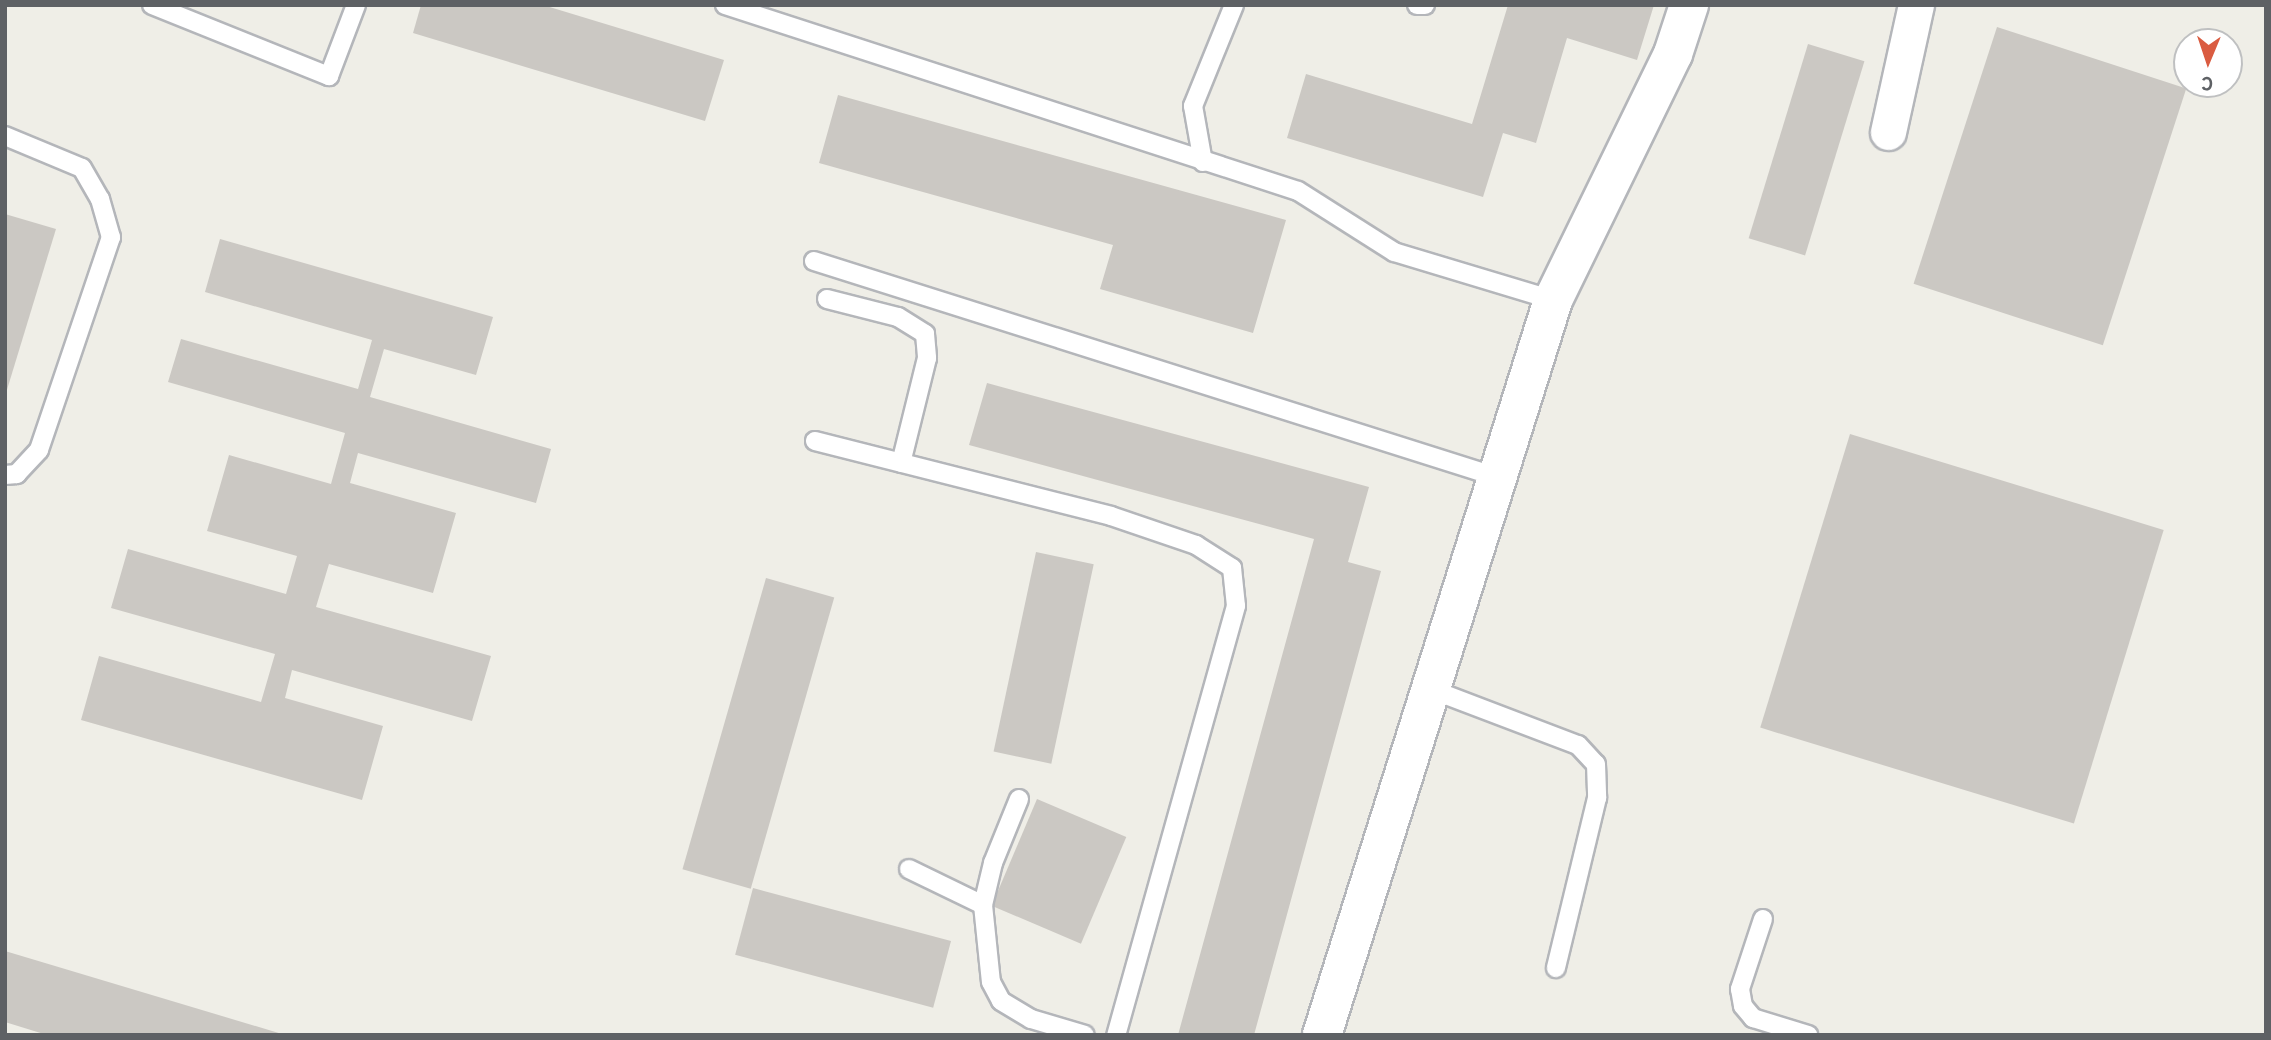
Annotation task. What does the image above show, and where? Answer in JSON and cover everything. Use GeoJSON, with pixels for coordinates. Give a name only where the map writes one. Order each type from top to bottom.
{"type":"FeatureCollection","features":[{"type":"Feature","properties":{"kind":"street"},"geometry":{"type":"LineString","coordinates":[[1322,1035],[1433,690],[1494,476],[1553,300],[1673,54],[1689,5]]}},
{"type":"Feature","properties":{"kind":"street"},"geometry":{"type":"LineString","coordinates":[[1888,132],[1916,5]]}},
{"type":"Feature","properties":{"kind":"lane"},"geometry":{"type":"LineString","coordinates":[[152,5],[328,76],[356,5]]}},
{"type":"Feature","properties":{"kind":"lane"},"geometry":{"type":"LineString","coordinates":[[725,5],[1298,191],[1394,252],[1553,300]]}},
{"type":"Feature","properties":{"kind":"lane"},"geometry":{"type":"LineString","coordinates":[[1203,162],[1193,106],[1234,5]]}},
{"type":"Feature","properties":{"kind":"lane"},"geometry":{"type":"LineString","coordinates":[[1417,5],[1425,5]]}},
{"type":"Feature","properties":{"kind":"lane"},"geometry":{"type":"LineString","coordinates":[[5,136],[82,167],[100,199],[111,237],[39,450],[16,474],[5,475]]}},
{"type":"Feature","properties":{"kind":"lane"},"geometry":{"type":"LineString","coordinates":[[814,261],[1494,476]]}},
{"type":"Feature","properties":{"kind":"lane"},"geometry":{"type":"LineString","coordinates":[[827,299],[898,317],[925,334],[927,358],[901,463]]}},
{"type":"Feature","properties":{"kind":"lane"},"geometry":{"type":"LineString","coordinates":[[815,442],[1111,516],[1196,545],[1232,568],[1236,606],[1116,1035]]}},
{"type":"Feature","properties":{"kind":"lane"},"geometry":{"type":"LineString","coordinates":[[1433,690],[1578,745],[1596,764],[1597,798],[1556,968]]}},
{"type":"Feature","properties":{"kind":"lane"},"geometry":{"type":"LineString","coordinates":[[1019,799],[993,863],[983,905],[990,982],[1001,1001],[1031,1019],[1085,1035]]}},
{"type":"Feature","properties":{"kind":"lane"},"geometry":{"type":"LineString","coordinates":[[909,869],[983,905]]}},
{"type":"Feature","properties":{"kind":"lane"},"geometry":{"type":"LineString","coordinates":[[1763,919],[1740,989],[1743,1006],[1753,1018],[1808,1035]]}},
{"type":"Feature","properties":{"kind":"building"},"geometry":{"type":"Polygon","coordinates":[[[421,5],[543,5],[724,60],[705,121],[413,33],[421,5]]]}},
{"type":"Feature","properties":{"kind":"building"},"geometry":{"type":"Polygon","coordinates":[[[1508,5],[1654,5],[1637,60],[1567,38],[1536,143],[1503,133],[1483,197],[1287,138],[1306,74],[1472,124],[1508,5]]]}},
{"type":"Feature","properties":{"kind":"building"},"geometry":{"type":"Polygon","coordinates":[[[1997,27],[2173,84],[2173,98],[2183,98],[2103,345],[1914,284],[1997,27]]]}},
{"type":"Feature","properties":{"kind":"building"},"geometry":{"type":"Polygon","coordinates":[[[1808,44],[1864,61],[1805,255],[1749,238],[1808,44]]]}},
{"type":"Feature","properties":{"kind":"building"},"geometry":{"type":"Polygon","coordinates":[[[838,95],[1286,220],[1253,333],[1100,289],[1113,245],[819,163],[838,95]]]}},
{"type":"Feature","properties":{"kind":"building"},"geometry":{"type":"Polygon","coordinates":[[[5,214],[56,229],[6,393],[5,393],[5,214]]]}},
{"type":"Feature","properties":{"kind":"building"},"geometry":{"type":"Polygon","coordinates":[[[220,239],[493,317],[476,375],[384,349],[370,397],[551,449],[536,503],[358,453],[350,483],[456,513],[433,593],[329,564],[316,607],[491,656],[472,721],[292,670],[285,698],[383,726],[362,800],[81,720],[99,656],[261,702],[275,654],[111,608],[128,549],[286,594],[297,556],[207,531],[229,455],[331,484],[345,433],[168,382],[181,339],[358,389],[372,340],[205,292],[220,239]]]}},
{"type":"Feature","properties":{"kind":"building"},"geometry":{"type":"Polygon","coordinates":[[[987,383],[1369,487],[1348,562],[1381,571],[1254,1035],[1178,1035],[1314,539],[969,445],[987,383]]]}},
{"type":"Feature","properties":{"kind":"building"},"geometry":{"type":"Polygon","coordinates":[[[1850,434],[2164,530],[2074,823],[1760,728],[1850,434]]]}},
{"type":"Feature","properties":{"kind":"building"},"geometry":{"type":"Polygon","coordinates":[[[1036,552],[1094,564],[1051,764],[994,752],[1036,552]]]}},
{"type":"Feature","properties":{"kind":"building"},"geometry":{"type":"Polygon","coordinates":[[[766,578],[834,598],[751,889],[682,869],[766,578]]]}},
{"type":"Feature","properties":{"kind":"building"},"geometry":{"type":"Polygon","coordinates":[[[1037,799],[1126,837],[1081,944],[992,906],[1037,799]]]}},
{"type":"Feature","properties":{"kind":"building"},"geometry":{"type":"Polygon","coordinates":[[[753,888],[951,941],[933,1008],[735,955],[753,888]]]}},
{"type":"Feature","properties":{"kind":"building"},"geometry":{"type":"Polygon","coordinates":[[[5,951],[282,1035],[47,1035],[5,1022],[5,951]]]}}]}
